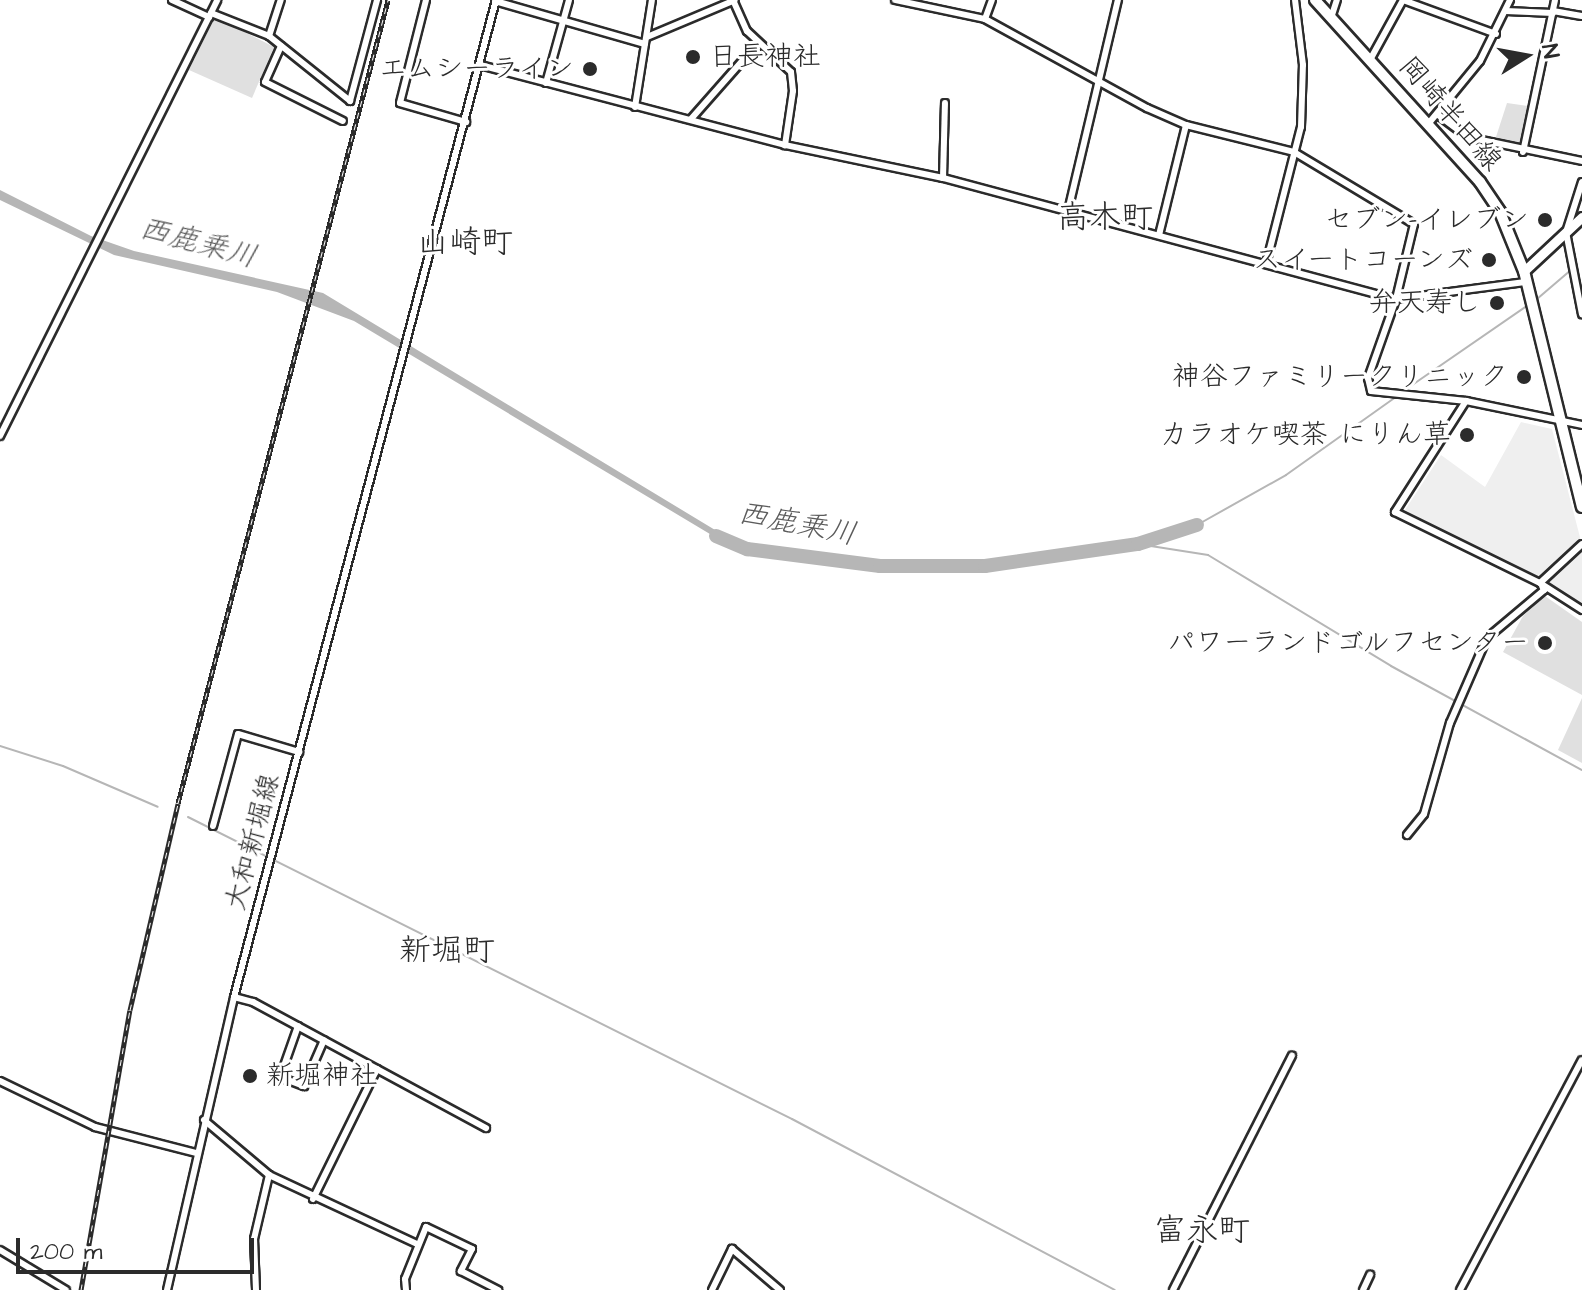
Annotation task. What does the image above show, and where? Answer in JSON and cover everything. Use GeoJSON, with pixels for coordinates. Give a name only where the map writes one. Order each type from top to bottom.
{"type":"FeatureCollection","features":[{"type":"Feature","properties":{"kind":"main road","name":"岡崎半田線"},"geometry":{"type":"LineString","coordinates":[[1315,0],[1429,123],[1500,212],[1525,276],[1560,422],[1579,484],[1582,507]]}},
{"type":"Feature","properties":{"kind":"street"},"geometry":{"type":"LineString","coordinates":[[172,0],[269,36],[350,101],[377,0]]}},
{"type":"Feature","properties":{"kind":"street"},"geometry":{"type":"LineString","coordinates":[[0,436],[217,0]]}},
{"type":"Feature","properties":{"kind":"street"},"geometry":{"type":"LineString","coordinates":[[269,36],[281,0]]}},
{"type":"Feature","properties":{"kind":"street"},"geometry":{"type":"LineString","coordinates":[[426,0],[400,103],[466,122]]}},
{"type":"Feature","properties":{"kind":"street"},"geometry":{"type":"LineString","coordinates":[[495,0],[563,23],[646,40],[734,0],[758,43],[791,72],[793,91],[785,145]]}},
{"type":"Feature","properties":{"kind":"street","name":"大和新堀線"},"geometry":{"type":"LineString","coordinates":[[167,1290],[234,997],[466,122],[495,0]]}},
{"type":"Feature","properties":{"kind":"street"},"geometry":{"type":"LineString","coordinates":[[546,83],[569,0]]}},
{"type":"Feature","properties":{"kind":"street"},"geometry":{"type":"LineString","coordinates":[[635,107],[652,0]]}},
{"type":"Feature","properties":{"kind":"street"},"geometry":{"type":"LineString","coordinates":[[895,0],[985,19],[1100,84],[1186,125],[1294,152],[1414,224],[1396,299],[1368,378],[1371,391],[1466,401],[1582,425]]}},
{"type":"Feature","properties":{"kind":"street"},"geometry":{"type":"LineString","coordinates":[[985,19],[992,0]]}},
{"type":"Feature","properties":{"kind":"street"},"geometry":{"type":"LineString","coordinates":[[1068,211],[1118,0]]}},
{"type":"Feature","properties":{"kind":"street"},"geometry":{"type":"LineString","coordinates":[[1266,264],[1294,152],[1304,93],[1295,0]]}},
{"type":"Feature","properties":{"kind":"street"},"geometry":{"type":"LineString","coordinates":[[1331,18],[1337,0]]}},
{"type":"Feature","properties":{"kind":"street"},"geometry":{"type":"LineString","coordinates":[[1370,60],[1403,0],[1496,34]]}},
{"type":"Feature","properties":{"kind":"street"},"geometry":{"type":"LineString","coordinates":[[1429,123],[1496,34],[1510,0]]}},
{"type":"Feature","properties":{"kind":"street"},"geometry":{"type":"LineString","coordinates":[[1523,152],[1555,0]]}},
{"type":"Feature","properties":{"kind":"street"},"geometry":{"type":"LineString","coordinates":[[1506,11],[1582,16]]}},
{"type":"Feature","properties":{"kind":"street"},"geometry":{"type":"LineString","coordinates":[[691,119],[758,43]]}},
{"type":"Feature","properties":{"kind":"street"},"geometry":{"type":"LineString","coordinates":[[281,46],[265,82],[343,121]]}},
{"type":"Feature","properties":{"kind":"street"},"geometry":{"type":"LineString","coordinates":[[480,65],[785,145],[943,178],[1396,299],[1525,276],[1582,217]]}},
{"type":"Feature","properties":{"kind":"street"},"geometry":{"type":"LineString","coordinates":[[943,178],[945,103]]}},
{"type":"Feature","properties":{"kind":"street"},"geometry":{"type":"LineString","coordinates":[[1437,114],[1459,134],[1492,138],[1523,152],[1582,161]]}},
{"type":"Feature","properties":{"kind":"street"},"geometry":{"type":"LineString","coordinates":[[1159,235],[1186,125]]}},
{"type":"Feature","properties":{"kind":"street"},"geometry":{"type":"LineString","coordinates":[[1582,182],[1566,232],[1582,314]]}},
{"type":"Feature","properties":{"kind":"street"},"geometry":{"type":"LineString","coordinates":[[1466,401],[1395,512],[1540,583],[1582,610]]}},
{"type":"Feature","properties":{"kind":"street"},"geometry":{"type":"LineString","coordinates":[[1540,583],[1582,544]]}},
{"type":"Feature","properties":{"kind":"street"},"geometry":{"type":"LineString","coordinates":[[1407,835],[1424,814],[1450,723],[1487,638],[1544,590],[1540,583]]}},
{"type":"Feature","properties":{"kind":"street"},"geometry":{"type":"LineString","coordinates":[[213,826],[238,734],[299,752]]}},
{"type":"Feature","properties":{"kind":"street"},"geometry":{"type":"LineString","coordinates":[[234,997],[298,1026],[486,1128]]}},
{"type":"Feature","properties":{"kind":"street"},"geometry":{"type":"LineString","coordinates":[[298,1026],[280,1077],[304,1086],[324,1040]]}},
{"type":"Feature","properties":{"kind":"street"},"geometry":{"type":"LineString","coordinates":[[1173,1290],[1292,1055]]}},
{"type":"Feature","properties":{"kind":"street"},"geometry":{"type":"LineString","coordinates":[[1460,1290],[1582,1060]]}},
{"type":"Feature","properties":{"kind":"street"},"geometry":{"type":"LineString","coordinates":[[313,1199],[377,1069]]}},
{"type":"Feature","properties":{"kind":"street"},"geometry":{"type":"LineString","coordinates":[[0,1081],[95,1127],[196,1153]]}},
{"type":"Feature","properties":{"kind":"street"},"geometry":{"type":"LineString","coordinates":[[204,1120],[269,1175],[313,1199],[417,1244]]}},
{"type":"Feature","properties":{"kind":"street"},"geometry":{"type":"LineString","coordinates":[[256,1290],[254,1239],[269,1175]]}},
{"type":"Feature","properties":{"kind":"street"},"geometry":{"type":"LineString","coordinates":[[406,1290],[417,1244],[426,1227],[472,1249],[461,1271],[498,1290]]}},
{"type":"Feature","properties":{"kind":"street"},"geometry":{"type":"LineString","coordinates":[[712,1290],[732,1249],[780,1290]]}},
{"type":"Feature","properties":{"kind":"street"},"geometry":{"type":"LineString","coordinates":[[0,1250],[66,1290]]}},
{"type":"Feature","properties":{"kind":"street"},"geometry":{"type":"LineString","coordinates":[[1363,1290],[1370,1275]]}},
{"type":"Feature","properties":{"kind":"shaded area"},"geometry":{"type":"Polygon","coordinates":[[[215,17],[274,47],[252,98],[189,70],[215,17]]]}},
{"type":"Feature","properties":{"kind":"shaded area"},"geometry":{"type":"Polygon","coordinates":[[[1507,103],[1528,106],[1520,146],[1496,137],[1507,103]]]}},
{"type":"Feature","properties":{"kind":"shaded area"},"geometry":{"type":"Polygon","coordinates":[[[0,190],[91,236],[134,251],[323,293],[730,539],[730,546],[354,321],[277,292],[114,255],[0,200],[0,190]]]}},
{"type":"Feature","properties":{"kind":"shaded area"},"geometry":{"type":"Polygon","coordinates":[[[1521,422],[1552,429],[1582,545],[1582,603],[1405,510],[1441,455],[1485,487],[1521,422]]]}},
{"type":"Feature","properties":{"kind":"shaded area","name":"パワーランドゴルフセンター"},"geometry":{"type":"Polygon","coordinates":[[[1545,596],[1582,622],[1582,695],[1503,652],[1523,616],[1545,596]]]}},
{"type":"Feature","properties":{"kind":"shaded area"},"geometry":{"type":"Polygon","coordinates":[[[1582,698],[1582,763],[1558,750],[1582,698]]]}},
{"type":"Feature","properties":{"kind":"waterway","name":"西鹿乗川"},"geometry":{"type":"LineString","coordinates":[[1537,299],[1571,270]]}},
{"type":"Feature","properties":{"kind":"waterway","name":"西鹿乗川"},"geometry":{"type":"LineString","coordinates":[[1402,392],[1528,305]]}},
{"type":"Feature","properties":{"kind":"waterway","name":"西鹿乗川"},"geometry":{"type":"LineString","coordinates":[[1197,525],[1286,475],[1397,396]]}},
{"type":"Feature","properties":{"kind":"waterway","name":"西鹿乗川"},"geometry":{"type":"LineString","coordinates":[[716,536],[747,549],[880,566],[985,566],[1138,544],[1197,525]]}},
{"type":"Feature","properties":{"kind":"waterway"},"geometry":{"type":"LineString","coordinates":[[1138,544],[1208,555],[1391,666],[1582,770]]}},
{"type":"Feature","properties":{"kind":"waterway"},"geometry":{"type":"LineString","coordinates":[[0,746],[63,766],[158,807]]}},
{"type":"Feature","properties":{"kind":"waterway"},"geometry":{"type":"LineString","coordinates":[[188,817],[792,1119],[1115,1290]]}},
{"type":"Feature","properties":{"kind":"railway"},"geometry":{"type":"LineString","coordinates":[[81,1290],[130,1010],[178,803],[388,0]]}},
{"type":"Feature","properties":{"kind":"place","name":"日長神社"},"geometry":{"type":"Point","coordinates":[693,57]}},
{"type":"Feature","properties":{"kind":"place","name":"エムシーライン"},"geometry":{"type":"Point","coordinates":[590,69]}},
{"type":"Feature","properties":{"kind":"place","name":"セブン-イレブン"},"geometry":{"type":"Point","coordinates":[1545,220]}},
{"type":"Feature","properties":{"kind":"place","name":"スイートコーンズ"},"geometry":{"type":"Point","coordinates":[1489,260]}},
{"type":"Feature","properties":{"kind":"place","name":"弁天寿し"},"geometry":{"type":"Point","coordinates":[1497,303]}},
{"type":"Feature","properties":{"kind":"place","name":"神谷ファミリークリニック"},"geometry":{"type":"Point","coordinates":[1524,377]}},
{"type":"Feature","properties":{"kind":"place","name":"カラオケ喫茶 にりん草"},"geometry":{"type":"Point","coordinates":[1467,435]}},
{"type":"Feature","properties":{"kind":"place","name":"パワーランドゴルフセンター"},"geometry":{"type":"Point","coordinates":[1545,643]}},
{"type":"Feature","properties":{"kind":"place","name":"新堀神社"},"geometry":{"type":"Point","coordinates":[250,1076]}},
{"type":"Feature","properties":{"kind":"district","name":"高木町"},"geometry":{"type":"Point","coordinates":[1105,218]}},
{"type":"Feature","properties":{"kind":"district","name":"山崎町"},"geometry":{"type":"Point","coordinates":[465,243]}},
{"type":"Feature","properties":{"kind":"district","name":"新堀町"},"geometry":{"type":"Point","coordinates":[447,951]}},
{"type":"Feature","properties":{"kind":"district","name":"富永町"},"geometry":{"type":"Point","coordinates":[1202,1231]}}]}
